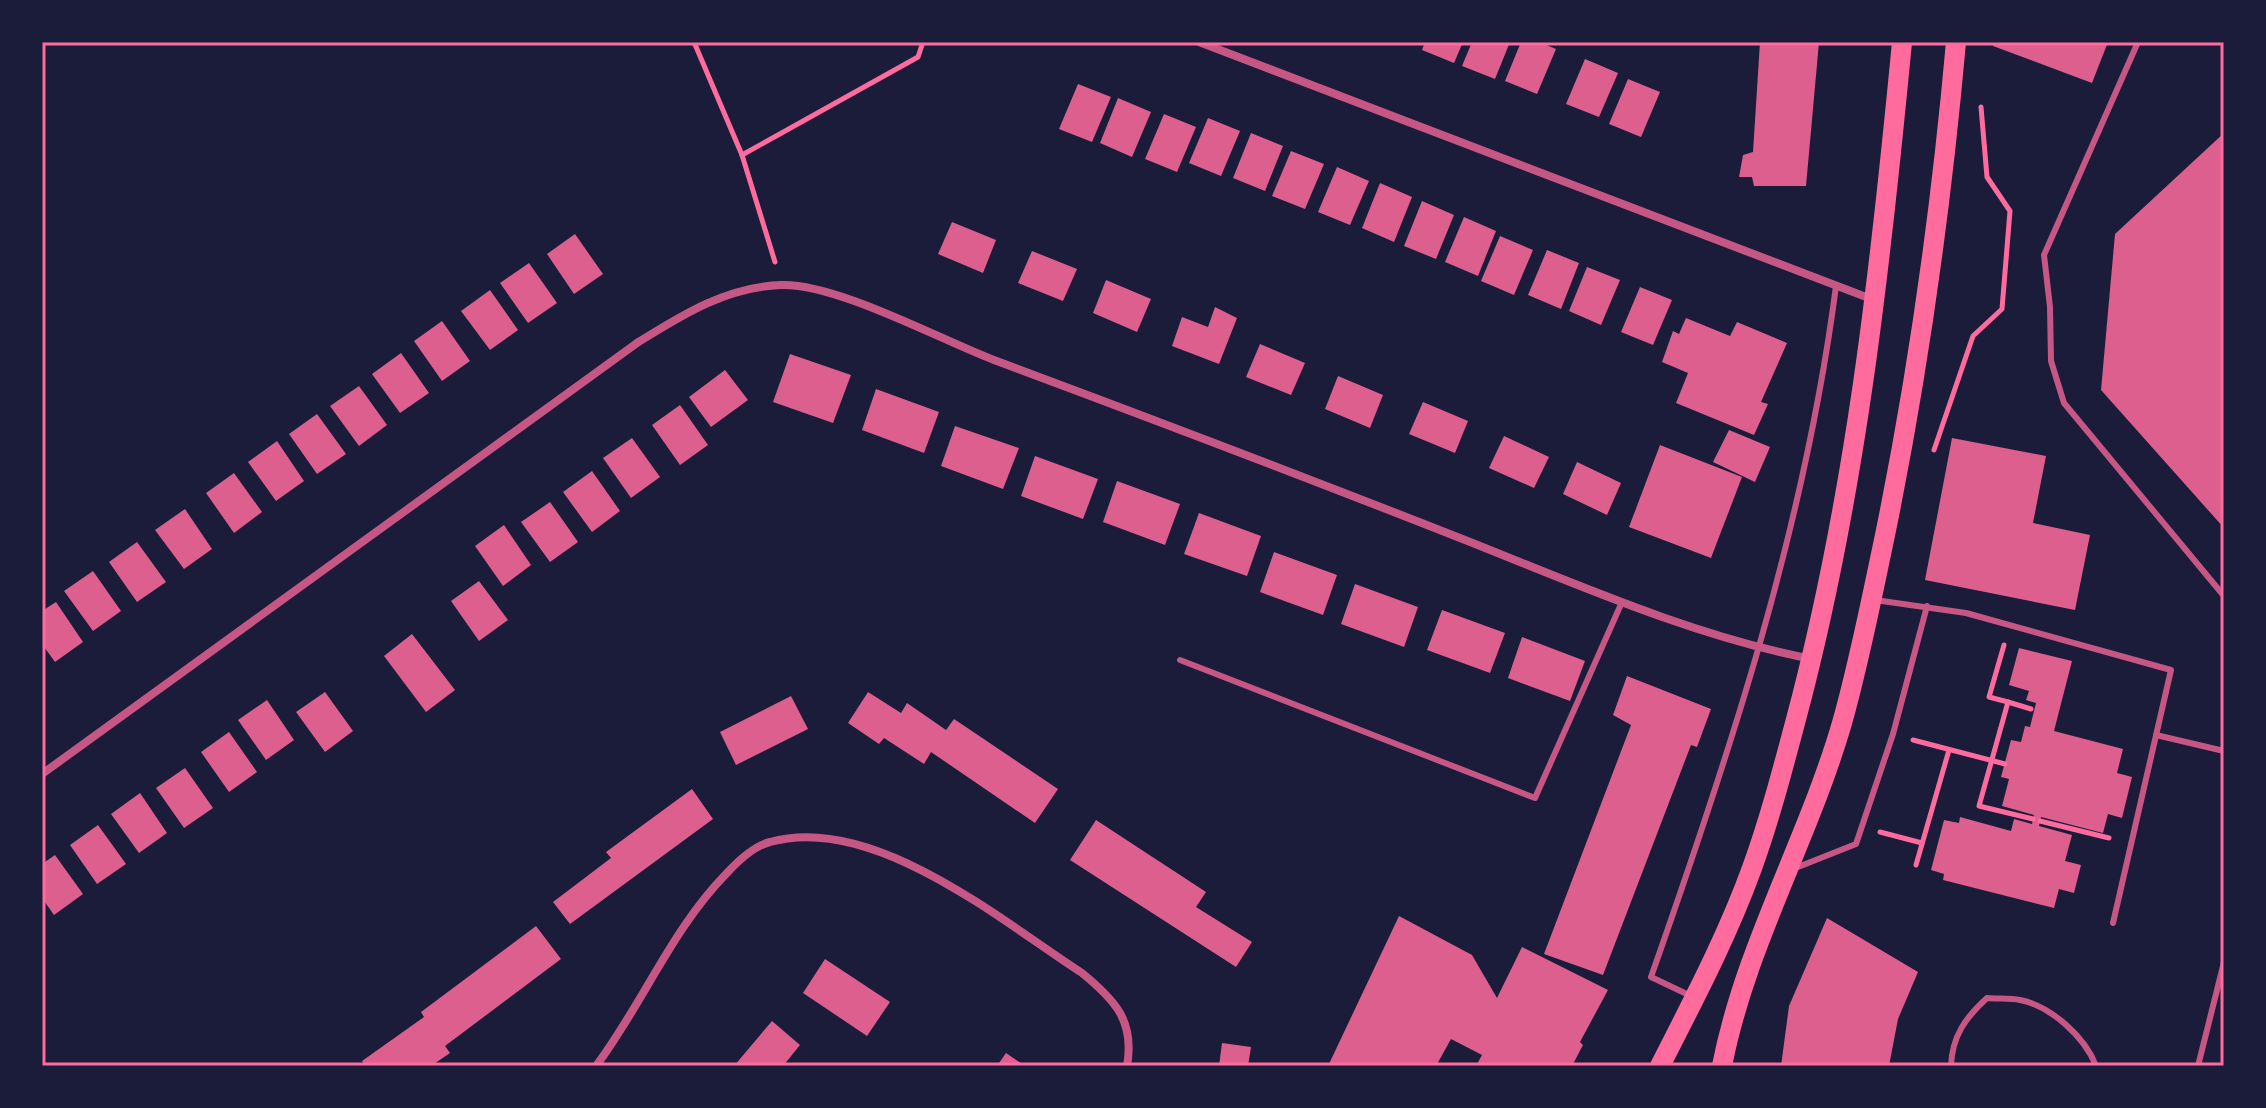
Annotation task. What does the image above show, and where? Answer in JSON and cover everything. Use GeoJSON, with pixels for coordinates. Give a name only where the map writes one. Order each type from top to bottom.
{"type":"FeatureCollection","features":[{"type":"Feature","properties":{"kind":"main road"},"geometry":{"type":"LineString","coordinates":[[1660,1066],[1695,998],[1753,867],[1812,659],[1849,481],[1877,301],[1902,42]]}},
{"type":"Feature","properties":{"kind":"main road"},"geometry":{"type":"LineString","coordinates":[[1722,1066],[1736,1005],[1789,871],[1842,722],[1871,599],[1919,361],[1941,201],[1956,42]]}},
{"type":"Feature","properties":{"kind":"street"},"geometry":{"type":"LineString","coordinates":[[1199,42],[1877,301]]}},
{"type":"Feature","properties":{"kind":"street"},"geometry":{"type":"LineString","coordinates":[[42,774],[637,343],[699,305],[736,292],[782,285],[832,293],[985,356],[1622,602],[1761,648],[1812,659]]}},
{"type":"Feature","properties":{"kind":"street"},"geometry":{"type":"LineString","coordinates":[[596,1066],[624,1029],[697,908],[726,874],[748,854],[769,842],[830,839],[860,844],[922,869],[1082,973],[1104,991],[1126,1023],[1131,1040],[1127,1066]]}},
{"type":"Feature","properties":{"kind":"lane"},"geometry":{"type":"LineString","coordinates":[[2138,42],[2044,255],[2050,307],[2051,361],[2064,403],[2224,596]]}},
{"type":"Feature","properties":{"kind":"lane"},"geometry":{"type":"LineString","coordinates":[[1695,998],[1651,977],[1761,648],[1799,504],[1828,351],[1836,286]]}},
{"type":"Feature","properties":{"kind":"lane"},"geometry":{"type":"LineString","coordinates":[[1871,599],[1927,606],[2010,625],[2171,670],[2113,923]]}},
{"type":"Feature","properties":{"kind":"lane"},"geometry":{"type":"LineString","coordinates":[[1180,660],[1535,798],[1622,602]]}},
{"type":"Feature","properties":{"kind":"lane"},"geometry":{"type":"LineString","coordinates":[[1789,871],[1856,844],[1893,734],[1927,606]]}},
{"type":"Feature","properties":{"kind":"lane"},"geometry":{"type":"LineString","coordinates":[[2156,735],[2224,751]]}},
{"type":"Feature","properties":{"kind":"lane"},"geometry":{"type":"LineString","coordinates":[[2198,1066],[2224,962]]}},
{"type":"Feature","properties":{"kind":"lane"},"geometry":{"type":"LineString","coordinates":[[1951,1066],[1951,1053],[1965,1017],[1987,998],[2022,1000],[2064,1022],[2092,1055],[2096,1066]]}},
{"type":"Feature","properties":{"kind":"path"},"geometry":{"type":"LineString","coordinates":[[694,42],[742,155],[782,285]]}},
{"type":"Feature","properties":{"kind":"path"},"geometry":{"type":"LineString","coordinates":[[742,155],[918,57],[923,42]]}},
{"type":"Feature","properties":{"kind":"path"},"geometry":{"type":"LineString","coordinates":[[2010,625],[1989,697],[2031,709]]}},
{"type":"Feature","properties":{"kind":"path"},"geometry":{"type":"LineString","coordinates":[[2008,702],[1979,806],[2033,819]]}},
{"type":"Feature","properties":{"kind":"path"},"geometry":{"type":"LineString","coordinates":[[1893,734],[2005,764]]}},
{"type":"Feature","properties":{"kind":"path"},"geometry":{"type":"LineString","coordinates":[[1916,865],[1949,750]]}},
{"type":"Feature","properties":{"kind":"path"},"geometry":{"type":"LineString","coordinates":[[2040,821],[2131,843]]}},
{"type":"Feature","properties":{"kind":"path"},"geometry":{"type":"LineString","coordinates":[[1862,827],[1922,843]]}},
{"type":"Feature","properties":{"kind":"building"},"geometry":{"type":"Polygon","coordinates":[[[1425,42],[1463,42],[1454,63],[1422,50],[1425,42]]]}},
{"type":"Feature","properties":{"kind":"building"},"geometry":{"type":"Polygon","coordinates":[[[1472,42],[1510,42],[1495,79],[1462,66],[1472,42]]]}},
{"type":"Feature","properties":{"kind":"building"},"geometry":{"type":"Polygon","coordinates":[[[1521,42],[1539,42],[1556,49],[1537,94],[1505,81],[1521,42]]]}},
{"type":"Feature","properties":{"kind":"building"},"geometry":{"type":"Polygon","coordinates":[[[1760,42],[1819,42],[1806,186],[1754,186],[1752,177],[1739,177],[1743,155],[1753,152],[1760,42]]]}},
{"type":"Feature","properties":{"kind":"building"},"geometry":{"type":"Polygon","coordinates":[[[1994,42],[2108,42],[2092,83],[1993,46],[1994,42]]]}},
{"type":"Feature","properties":{"kind":"building"},"geometry":{"type":"Polygon","coordinates":[[[1585,59],[1618,73],[1599,117],[1566,104],[1585,59]]]}},
{"type":"Feature","properties":{"kind":"building"},"geometry":{"type":"Polygon","coordinates":[[[1628,79],[1660,92],[1641,137],[1609,124],[1628,79]]]}},
{"type":"Feature","properties":{"kind":"building"},"geometry":{"type":"Polygon","coordinates":[[[1078,84],[1111,97],[1092,142],[1059,129],[1078,84]]]}},
{"type":"Feature","properties":{"kind":"building"},"geometry":{"type":"Polygon","coordinates":[[[1118,98],[1151,112],[1132,157],[1100,143],[1118,98]]]}},
{"type":"Feature","properties":{"kind":"building"},"geometry":{"type":"Polygon","coordinates":[[[1164,114],[1196,127],[1177,172],[1145,159],[1164,114]]]}},
{"type":"Feature","properties":{"kind":"building"},"geometry":{"type":"Polygon","coordinates":[[[1208,118],[1240,131],[1221,176],[1189,163],[1208,118]]]}},
{"type":"Feature","properties":{"kind":"building"},"geometry":{"type":"Polygon","coordinates":[[[1251,133],[1283,146],[1265,191],[1233,178],[1251,133]]]}},
{"type":"Feature","properties":{"kind":"building"},"geometry":{"type":"Polygon","coordinates":[[[2224,133],[2224,528],[2101,390],[2115,234],[2224,133]]]}},
{"type":"Feature","properties":{"kind":"building"},"geometry":{"type":"Polygon","coordinates":[[[1291,151],[1324,164],[1305,209],[1272,196],[1291,151]]]}},
{"type":"Feature","properties":{"kind":"building"},"geometry":{"type":"Polygon","coordinates":[[[1337,167],[1369,181],[1350,225],[1318,212],[1337,167]]]}},
{"type":"Feature","properties":{"kind":"building"},"geometry":{"type":"Polygon","coordinates":[[[1380,183],[1412,197],[1394,242],[1362,228],[1380,183]]]}},
{"type":"Feature","properties":{"kind":"building"},"geometry":{"type":"Polygon","coordinates":[[[1422,201],[1454,215],[1436,259],[1404,246],[1422,201]]]}},
{"type":"Feature","properties":{"kind":"building"},"geometry":{"type":"Polygon","coordinates":[[[1464,217],[1496,231],[1478,276],[1445,262],[1464,217]]]}},
{"type":"Feature","properties":{"kind":"building"},"geometry":{"type":"Polygon","coordinates":[[[952,222],[996,240],[983,273],[938,254],[952,222]]]}},
{"type":"Feature","properties":{"kind":"building"},"geometry":{"type":"Polygon","coordinates":[[[575,234],[603,274],[574,294],[547,254],[575,234]]]}},
{"type":"Feature","properties":{"kind":"building"},"geometry":{"type":"Polygon","coordinates":[[[1500,236],[1533,250],[1514,295],[1481,281],[1500,236]]]}},
{"type":"Feature","properties":{"kind":"building"},"geometry":{"type":"Polygon","coordinates":[[[1547,250],[1579,263],[1561,309],[1528,295],[1547,250]]]}},
{"type":"Feature","properties":{"kind":"building"},"geometry":{"type":"Polygon","coordinates":[[[1032,251],[1077,269],[1063,301],[1018,283],[1032,251]]]}},
{"type":"Feature","properties":{"kind":"building"},"geometry":{"type":"Polygon","coordinates":[[[529,263],[557,303],[528,323],[500,283],[529,263]]]}},
{"type":"Feature","properties":{"kind":"building"},"geometry":{"type":"Polygon","coordinates":[[[1587,267],[1620,280],[1601,325],[1569,311],[1587,267]]]}},
{"type":"Feature","properties":{"kind":"building"},"geometry":{"type":"Polygon","coordinates":[[[1106,280],[1151,299],[1137,332],[1093,313],[1106,280]]]}},
{"type":"Feature","properties":{"kind":"building"},"geometry":{"type":"Polygon","coordinates":[[[1640,287],[1672,300],[1653,345],[1621,332],[1640,287]]]}},
{"type":"Feature","properties":{"kind":"building"},"geometry":{"type":"Polygon","coordinates":[[[490,290],[518,330],[490,350],[461,311],[490,290]]]}},
{"type":"Feature","properties":{"kind":"building"},"geometry":{"type":"Polygon","coordinates":[[[1215,307],[1237,318],[1219,364],[1172,346],[1182,317],[1208,327],[1215,307]]]}},
{"type":"Feature","properties":{"kind":"building"},"geometry":{"type":"Polygon","coordinates":[[[1686,318],[1730,336],[1737,322],[1787,343],[1761,402],[1768,404],[1754,435],[1676,403],[1688,373],[1662,362],[1673,331],[1679,334],[1686,318]]]}},
{"type":"Feature","properties":{"kind":"building"},"geometry":{"type":"Polygon","coordinates":[[[442,321],[470,361],[442,381],[414,341],[442,321]]]}},
{"type":"Feature","properties":{"kind":"building"},"geometry":{"type":"Polygon","coordinates":[[[1260,344],[1305,363],[1291,395],[1246,377],[1260,344]]]}},
{"type":"Feature","properties":{"kind":"building"},"geometry":{"type":"Polygon","coordinates":[[[401,353],[429,393],[400,413],[372,374],[401,353]]]}},
{"type":"Feature","properties":{"kind":"building"},"geometry":{"type":"Polygon","coordinates":[[[790,354],[851,375],[833,423],[773,402],[790,354]]]}},
{"type":"Feature","properties":{"kind":"building"},"geometry":{"type":"Polygon","coordinates":[[[725,370],[748,400],[711,427],[689,397],[725,370]]]}},
{"type":"Feature","properties":{"kind":"building"},"geometry":{"type":"Polygon","coordinates":[[[1338,376],[1383,395],[1370,428],[1325,409],[1338,376]]]}},
{"type":"Feature","properties":{"kind":"building"},"geometry":{"type":"Polygon","coordinates":[[[359,386],[387,425],[359,446],[330,406],[359,386]]]}},
{"type":"Feature","properties":{"kind":"building"},"geometry":{"type":"Polygon","coordinates":[[[876,389],[939,412],[924,453],[862,430],[876,389]]]}},
{"type":"Feature","properties":{"kind":"building"},"geometry":{"type":"Polygon","coordinates":[[[1423,402],[1468,421],[1455,453],[1409,434],[1423,402]]]}},
{"type":"Feature","properties":{"kind":"building"},"geometry":{"type":"Polygon","coordinates":[[[680,405],[708,445],[680,465],[652,425],[680,405]]]}},
{"type":"Feature","properties":{"kind":"building"},"geometry":{"type":"Polygon","coordinates":[[[317,414],[346,454],[317,474],[289,434],[317,414]]]}},
{"type":"Feature","properties":{"kind":"building"},"geometry":{"type":"Polygon","coordinates":[[[955,426],[1019,448],[1003,489],[941,466],[955,426]]]}},
{"type":"Feature","properties":{"kind":"building"},"geometry":{"type":"Polygon","coordinates":[[[1729,430],[1770,447],[1755,482],[1713,462],[1729,430]]]}},
{"type":"Feature","properties":{"kind":"building"},"geometry":{"type":"Polygon","coordinates":[[[1504,436],[1549,457],[1534,488],[1489,468],[1504,436]]]}},
{"type":"Feature","properties":{"kind":"building"},"geometry":{"type":"Polygon","coordinates":[[[632,438],[660,477],[631,498],[603,458],[632,438]]]}},
{"type":"Feature","properties":{"kind":"building"},"geometry":{"type":"Polygon","coordinates":[[[1952,438],[2046,456],[2033,523],[2090,535],[2075,610],[1925,580],[1952,438]]]}},
{"type":"Feature","properties":{"kind":"building"},"geometry":{"type":"Polygon","coordinates":[[[277,441],[304,481],[276,501],[248,462],[277,441]]]}},
{"type":"Feature","properties":{"kind":"building"},"geometry":{"type":"Polygon","coordinates":[[[1660,445],[1742,477],[1711,558],[1629,527],[1660,445]]]}},
{"type":"Feature","properties":{"kind":"building"},"geometry":{"type":"Polygon","coordinates":[[[1035,456],[1098,479],[1083,519],[1021,496],[1035,456]]]}},
{"type":"Feature","properties":{"kind":"building"},"geometry":{"type":"Polygon","coordinates":[[[1577,462],[1621,483],[1607,515],[1563,494],[1577,462]]]}},
{"type":"Feature","properties":{"kind":"building"},"geometry":{"type":"Polygon","coordinates":[[[592,471],[620,511],[592,532],[563,492],[592,471]]]}},
{"type":"Feature","properties":{"kind":"building"},"geometry":{"type":"Polygon","coordinates":[[[234,473],[262,512],[234,533],[206,493],[234,473]]]}},
{"type":"Feature","properties":{"kind":"building"},"geometry":{"type":"Polygon","coordinates":[[[1117,481],[1180,504],[1165,545],[1103,522],[1117,481]]]}},
{"type":"Feature","properties":{"kind":"building"},"geometry":{"type":"Polygon","coordinates":[[[550,502],[578,542],[550,562],[521,522],[550,502]]]}},
{"type":"Feature","properties":{"kind":"building"},"geometry":{"type":"Polygon","coordinates":[[[185,509],[212,549],[184,569],[155,530],[185,509]]]}},
{"type":"Feature","properties":{"kind":"building"},"geometry":{"type":"Polygon","coordinates":[[[1199,513],[1261,536],[1247,576],[1184,554],[1199,513]]]}},
{"type":"Feature","properties":{"kind":"building"},"geometry":{"type":"Polygon","coordinates":[[[504,525],[531,565],[503,586],[475,546],[504,525]]]}},
{"type":"Feature","properties":{"kind":"building"},"geometry":{"type":"Polygon","coordinates":[[[137,542],[166,582],[137,602],[109,562],[137,542]]]}},
{"type":"Feature","properties":{"kind":"building"},"geometry":{"type":"Polygon","coordinates":[[[1274,552],[1337,575],[1323,615],[1260,592],[1274,552]]]}},
{"type":"Feature","properties":{"kind":"building"},"geometry":{"type":"Polygon","coordinates":[[[93,571],[121,611],[93,631],[64,591],[93,571]]]}},
{"type":"Feature","properties":{"kind":"building"},"geometry":{"type":"Polygon","coordinates":[[[479,581],[508,620],[479,641],[451,601],[479,581]]]}},
{"type":"Feature","properties":{"kind":"building"},"geometry":{"type":"Polygon","coordinates":[[[1355,584],[1418,607],[1404,647],[1341,624],[1355,584]]]}},
{"type":"Feature","properties":{"kind":"building"},"geometry":{"type":"Polygon","coordinates":[[[56,602],[83,642],[55,662],[42,644],[42,611],[56,602]]]}},
{"type":"Feature","properties":{"kind":"building"},"geometry":{"type":"Polygon","coordinates":[[[1442,610],[1505,633],[1490,673],[1427,650],[1442,610]]]}},
{"type":"Feature","properties":{"kind":"building"},"geometry":{"type":"Polygon","coordinates":[[[412,634],[455,690],[426,712],[384,656],[412,634]]]}},
{"type":"Feature","properties":{"kind":"building"},"geometry":{"type":"Polygon","coordinates":[[[1522,637],[1585,661],[1570,701],[1508,678],[1522,637]]]}},
{"type":"Feature","properties":{"kind":"building"},"geometry":{"type":"Polygon","coordinates":[[[2019,648],[2072,661],[2054,731],[2123,749],[2117,773],[2132,777],[2122,818],[2108,814],[2103,833],[2041,817],[2039,826],[2072,835],[2065,861],[2081,865],[2074,893],[2059,889],[2054,908],[1943,880],[1944,874],[1931,870],[1944,820],[1959,823],[1960,817],[2011,831],[2014,819],[2032,824],[2034,815],[2002,806],[2009,779],[2001,777],[2011,740],[2021,742],[2025,726],[2030,727],[2036,703],[2026,700],[2029,691],[2009,685],[2019,648]]]}},
{"type":"Feature","properties":{"kind":"building"},"geometry":{"type":"Polygon","coordinates":[[[1627,676],[1711,709],[1697,747],[1691,745],[1603,975],[1544,954],[1631,725],[1613,715],[1627,676]]]}},
{"type":"Feature","properties":{"kind":"building"},"geometry":{"type":"Polygon","coordinates":[[[325,692],[353,731],[325,752],[296,712],[325,692]]]}},
{"type":"Feature","properties":{"kind":"building"},"geometry":{"type":"Polygon","coordinates":[[[868,692],[901,713],[907,703],[946,730],[954,719],[1058,789],[1035,823],[931,752],[924,764],[884,738],[879,744],[848,723],[868,692]]]}},
{"type":"Feature","properties":{"kind":"building"},"geometry":{"type":"Polygon","coordinates":[[[791,696],[808,729],[736,765],[720,732],[791,696]]]}},
{"type":"Feature","properties":{"kind":"building"},"geometry":{"type":"Polygon","coordinates":[[[267,700],[294,740],[266,760],[238,720],[267,700]]]}},
{"type":"Feature","properties":{"kind":"building"},"geometry":{"type":"Polygon","coordinates":[[[229,732],[257,772],[229,792],[201,752],[229,732]]]}},
{"type":"Feature","properties":{"kind":"building"},"geometry":{"type":"Polygon","coordinates":[[[185,768],[213,808],[184,828],[156,788],[185,768]]]}},
{"type":"Feature","properties":{"kind":"building"},"geometry":{"type":"Polygon","coordinates":[[[692,789],[713,819],[570,924],[553,902],[611,858],[606,852],[692,789]]]}},
{"type":"Feature","properties":{"kind":"building"},"geometry":{"type":"Polygon","coordinates":[[[140,793],[167,833],[139,853],[111,814],[140,793]]]}},
{"type":"Feature","properties":{"kind":"building"},"geometry":{"type":"Polygon","coordinates":[[[1096,820],[1206,892],[1196,907],[1252,942],[1236,967],[1070,860],[1096,820]]]}},
{"type":"Feature","properties":{"kind":"building"},"geometry":{"type":"Polygon","coordinates":[[[98,825],[126,864],[97,884],[70,845],[98,825]]]}},
{"type":"Feature","properties":{"kind":"building"},"geometry":{"type":"Polygon","coordinates":[[[55,855],[83,894],[54,915],[42,898],[42,864],[55,855]]]}},
{"type":"Feature","properties":{"kind":"building"},"geometry":{"type":"Polygon","coordinates":[[[1399,916],[1472,955],[1497,998],[1522,947],[1608,990],[1580,1042],[1583,1045],[1572,1066],[1476,1066],[1482,1055],[1451,1039],[1436,1066],[1328,1066],[1399,916]]]}},
{"type":"Feature","properties":{"kind":"building"},"geometry":{"type":"Polygon","coordinates":[[[1827,918],[1918,972],[1898,1019],[1889,1066],[1781,1066],[1789,1006],[1827,918]]]}},
{"type":"Feature","properties":{"kind":"building"},"geometry":{"type":"Polygon","coordinates":[[[536,926],[561,959],[445,1046],[450,1053],[431,1066],[365,1066],[362,1061],[424,1017],[421,1012],[536,926]]]}},
{"type":"Feature","properties":{"kind":"building"},"geometry":{"type":"Polygon","coordinates":[[[825,959],[890,1002],[867,1036],[803,993],[825,959]]]}},
{"type":"Feature","properties":{"kind":"building"},"geometry":{"type":"Polygon","coordinates":[[[772,1021],[800,1045],[783,1066],[734,1066],[772,1021]]]}},
{"type":"Feature","properties":{"kind":"building"},"geometry":{"type":"Polygon","coordinates":[[[1222,1043],[1251,1047],[1248,1066],[1219,1066],[1222,1043]]]}},
{"type":"Feature","properties":{"kind":"building"},"geometry":{"type":"Polygon","coordinates":[[[1006,1053],[1025,1066],[997,1066],[1006,1053]]]}}]}
